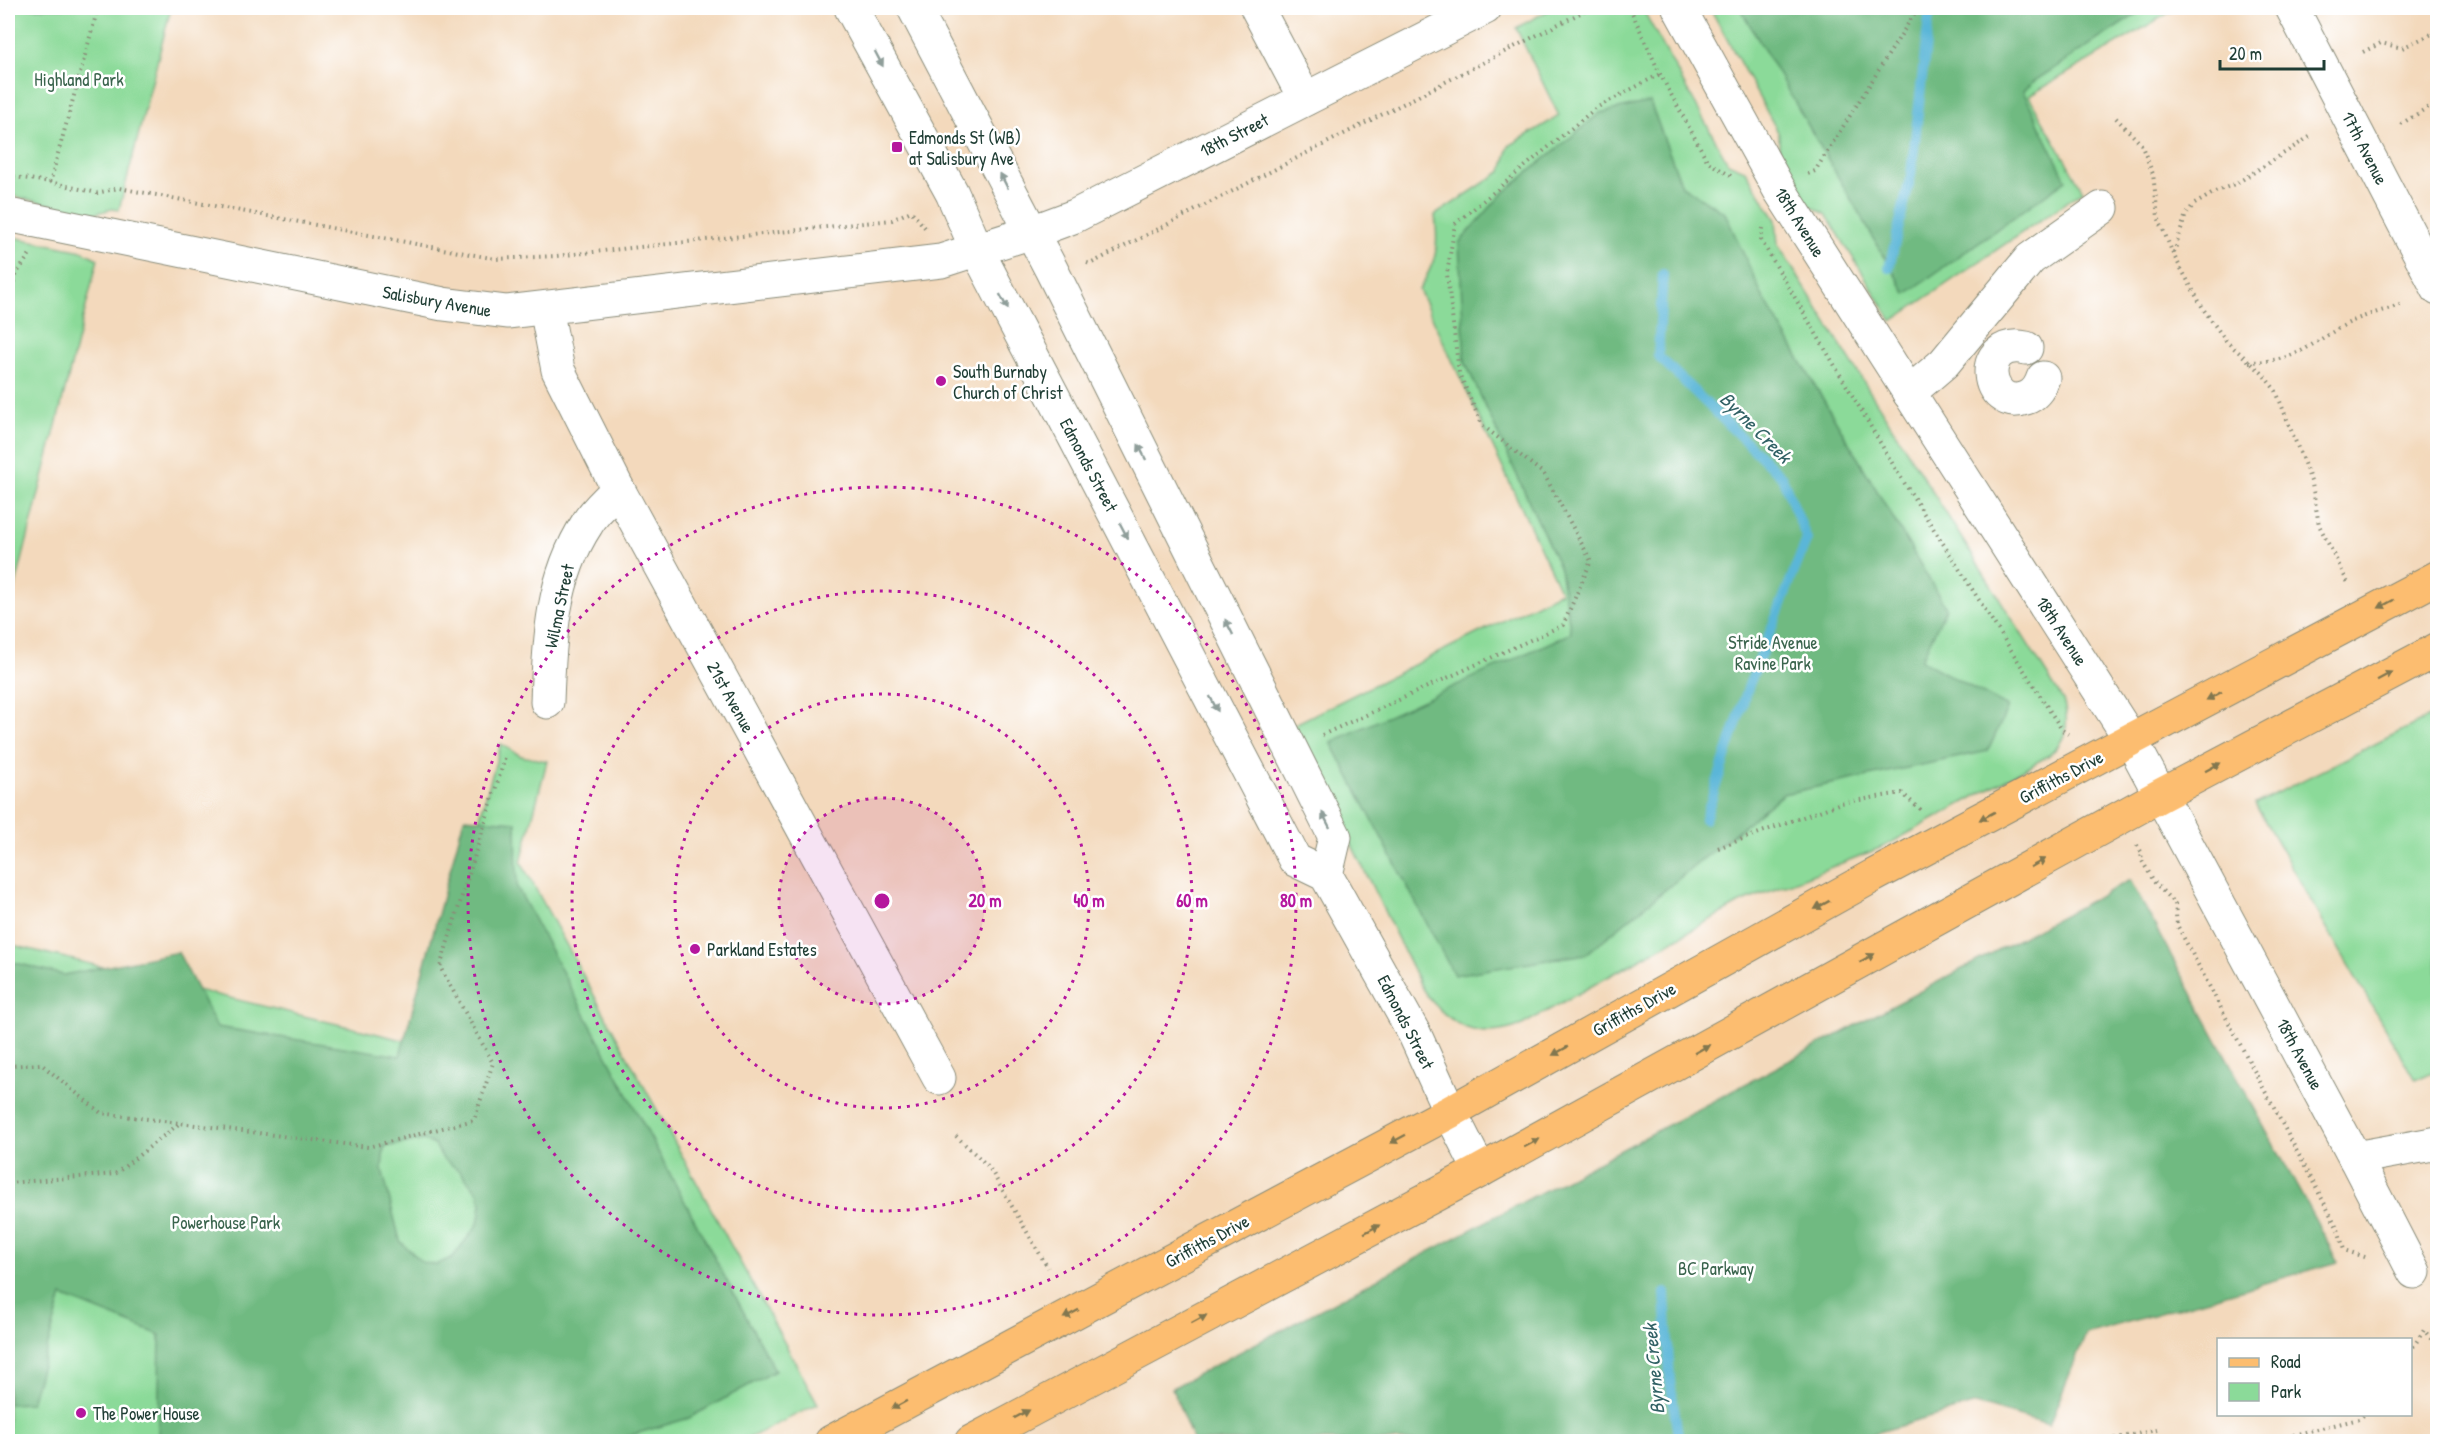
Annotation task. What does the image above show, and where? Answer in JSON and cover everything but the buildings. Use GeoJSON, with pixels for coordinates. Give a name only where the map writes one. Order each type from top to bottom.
{"type":"FeatureCollection","features":[{"type":"Feature","properties":{"kind":"main road","name":"Griffiths Drive"},"geometry":{"type":"LineString","coordinates":[[831,1442],[1450,1112],[1873,876],[2438,577]]}},
{"type":"Feature","properties":{"kind":"main road"},"geometry":{"type":"LineString","coordinates":[[971,1442],[1480,1171],[2161,795],[2438,649]]}},
{"type":"Feature","properties":{"kind":"street","name":"Edmonds Street"},"geometry":{"type":"LineString","coordinates":[[851,8],[952,194],[977,250],[1295,860],[1326,875],[1415,1035],[1480,1171]]}},
{"type":"Feature","properties":{"kind":"street"},"geometry":{"type":"LineString","coordinates":[[914,8],[1032,232],[1335,837],[1326,875]]}},
{"type":"Feature","properties":{"kind":"street"},"geometry":{"type":"LineString","coordinates":[[1257,8],[1305,99]]}},
{"type":"Feature","properties":{"kind":"street","name":"18th Street"},"geometry":{"type":"LineString","coordinates":[[977,250],[1075,216],[1485,8]]}},
{"type":"Feature","properties":{"kind":"street","name":"18th Avenue"},"geometry":{"type":"LineString","coordinates":[[1679,8],[1779,189],[2131,740],[2414,1272]]}},
{"type":"Feature","properties":{"kind":"street","name":"17th Avenue"},"geometry":{"type":"LineString","coordinates":[[2292,8],[2438,289]]}},
{"type":"Feature","properties":{"kind":"street"},"geometry":{"type":"LineString","coordinates":[[1910,393],[1944,363],[2030,258],[2102,208]]}},
{"type":"Feature","properties":{"kind":"street","name":"Salisbury Avenue"},"geometry":{"type":"LineString","coordinates":[[8,215],[443,304],[507,312],[940,261],[977,250]]}},
{"type":"Feature","properties":{"kind":"street","name":"21st Avenue"},"geometry":{"type":"LineString","coordinates":[[546,308],[558,370],[618,489],[939,1078]]}},
{"type":"Feature","properties":{"kind":"street"},"geometry":{"type":"LineString","coordinates":[[1970,331],[1994,358]]}},
{"type":"Feature","properties":{"kind":"street"},"geometry":{"type":"LineString","coordinates":[[2026,348],[2018,346],[2008,348],[1994,358],[1990,376],[1997,391],[2012,399],[2028,398],[2040,386],[2043,378]]}},
{"type":"Feature","properties":{"kind":"street","name":"Wilma Street"},"geometry":{"type":"LineString","coordinates":[[547,702],[549,634],[566,565],[587,522],[618,489]]}},
{"type":"Feature","properties":{"kind":"street"},"geometry":{"type":"LineString","coordinates":[[2355,1158],[2438,1143]]}},
{"type":"Feature","properties":{"kind":"path"},"geometry":{"type":"LineString","coordinates":[[47,193],[98,8]]}},
{"type":"Feature","properties":{"kind":"path"},"geometry":{"type":"LineString","coordinates":[[1090,264],[1590,8]]}},
{"type":"Feature","properties":{"kind":"path"},"geometry":{"type":"LineString","coordinates":[[1630,8],[1660,74],[1708,162],[1735,179]]}},
{"type":"Feature","properties":{"kind":"path"},"geometry":{"type":"LineString","coordinates":[[1804,176],[1815,171],[1918,8]]}},
{"type":"Feature","properties":{"kind":"path"},"geometry":{"type":"LineString","coordinates":[[2363,52],[2381,43],[2402,48],[2438,30]]}},
{"type":"Feature","properties":{"kind":"path"},"geometry":{"type":"LineString","coordinates":[[1322,735],[1563,625],[1591,561],[1544,474],[1482,425],[1459,373],[1447,274],[1455,224],[1596,108],[1660,74]]}},
{"type":"Feature","properties":{"kind":"path"},"geometry":{"type":"LineString","coordinates":[[2401,124],[2438,101]]}},
{"type":"Feature","properties":{"kind":"path"},"geometry":{"type":"LineString","coordinates":[[2116,118],[2141,144],[2153,174],[2158,217],[2174,254],[2205,310],[2226,341],[2261,372],[2276,391],[2312,484],[2319,525],[2352,591]]}},
{"type":"Feature","properties":{"kind":"path"},"geometry":{"type":"LineString","coordinates":[[2174,254],[2185,217],[2193,206],[2215,192],[2237,183],[2311,136]]}},
{"type":"Feature","properties":{"kind":"path"},"geometry":{"type":"LineString","coordinates":[[8,176],[50,182],[97,194],[119,188],[496,259],[556,256],[892,220],[911,211],[916,216]]}},
{"type":"Feature","properties":{"kind":"path"},"geometry":{"type":"LineString","coordinates":[[1763,225],[1761,240],[1898,473],[2062,730],[2067,732]]}},
{"type":"Feature","properties":{"kind":"path"},"geometry":{"type":"LineString","coordinates":[[8,299],[17,273],[31,252]]}},
{"type":"Feature","properties":{"kind":"path"},"geometry":{"type":"LineString","coordinates":[[2249,362],[2275,362],[2298,355],[2345,324],[2400,305]]}},
{"type":"Feature","properties":{"kind":"path"},"geometry":{"type":"LineString","coordinates":[[8,1066],[41,1064],[101,1113],[368,1147],[474,1120],[493,1063],[440,967],[506,755]]}},
{"type":"Feature","properties":{"kind":"path"},"geometry":{"type":"LineString","coordinates":[[1718,848],[1840,803],[1902,793],[1924,812]]}},
{"type":"Feature","properties":{"kind":"path"},"geometry":{"type":"LineString","coordinates":[[2142,856],[2141,859],[2155,883],[2175,904],[2177,925],[2338,1229],[2344,1250]]}},
{"type":"Feature","properties":{"kind":"path"},"geometry":{"type":"LineString","coordinates":[[8,1184],[115,1174],[180,1123]]}},
{"type":"Feature","properties":{"kind":"path"},"geometry":{"type":"LineString","coordinates":[[956,1136],[988,1167],[1048,1269]]}},
{"type":"Feature","properties":{"kind":"path"},"geometry":{"type":"LineString","coordinates":[[2412,1349],[2424,1330],[2438,1348]]}},
{"type":"Feature","properties":{"kind":"path"},"geometry":{"type":"LineString","coordinates":[[2264,1442],[2359,1419],[2363,1416]]}},
{"type":"Feature","properties":{"kind":"path"},"geometry":{"type":"LineString","coordinates":[[2097,1442],[2118,1440],[2157,1430]]}},
{"type":"Feature","properties":{"kind":"green space","name":"Highland Park"},"geometry":{"type":"Polygon","coordinates":[[[14,8],[171,8],[119,210],[112,209],[93,214],[8,195],[8,31],[14,8]]]}},
{"type":"Feature","properties":{"kind":"green space","name":"Stride Avenue Ravine Park"},"geometry":{"type":"Polygon","coordinates":[[[1553,8],[1642,8],[1728,163],[1745,170],[1776,220],[1778,245],[2063,700],[2066,724],[2063,738],[2048,756],[1885,846],[1740,903],[1522,1025],[1492,1032],[1466,1028],[1455,1022],[1433,1003],[1423,990],[1293,725],[1561,592],[1419,290],[1430,270],[1435,254],[1437,237],[1435,215],[1502,171],[1509,146],[1559,116],[1516,28],[1553,8]]]}},
{"type":"Feature","properties":{"kind":"green space"},"geometry":{"type":"Polygon","coordinates":[[[1710,8],[2177,8],[2029,96],[2083,191],[1892,321],[1826,214],[1808,205],[1794,181],[1779,153],[1779,134],[1710,8]]]}},
{"type":"Feature","properties":{"kind":"green space"},"geometry":{"type":"Polygon","coordinates":[[[1740,8],[2146,8],[2033,82],[2023,91],[2066,180],[1906,294],[1740,8]]]}},
{"type":"Feature","properties":{"kind":"green space","name":"Stride Avenue Ravine Park"},"geometry":{"type":"Polygon","coordinates":[[[1650,102],[1682,186],[1725,213],[1763,297],[1946,608],[1921,660],[2008,707],[1988,751],[1783,794],[1586,954],[1454,975],[1331,742],[1571,633],[1560,569],[1465,362],[1459,243],[1501,195],[1600,113],[1650,102]]]}},
{"type":"Feature","properties":{"kind":"green space"},"geometry":{"type":"Polygon","coordinates":[[[8,236],[82,251],[98,259],[8,616],[8,236]]]}},
{"type":"Feature","properties":{"kind":"green space"},"geometry":{"type":"Polygon","coordinates":[[[2437,713],[2437,1070],[2415,1080],[2255,804],[2437,713]]]}},
{"type":"Feature","properties":{"kind":"green space","name":"Powerhouse Park"},"geometry":{"type":"Polygon","coordinates":[[[501,744],[521,756],[547,761],[521,862],[818,1404],[741,1442],[8,1442],[8,944],[415,1043],[501,744]]]}},
{"type":"Feature","properties":{"kind":"green space","name":"Powerhouse Park"},"geometry":{"type":"Polygon","coordinates":[[[464,818],[516,822],[517,887],[775,1371],[689,1418],[611,1441],[158,1441],[160,1335],[62,1296],[31,1403],[8,1404],[8,961],[64,975],[178,952],[217,1027],[400,1056],[464,818]],[[423,1140],[384,1147],[382,1169],[400,1241],[422,1262],[436,1265],[453,1257],[478,1224],[481,1205],[479,1194],[460,1171],[443,1159],[435,1145],[423,1140]]]}},
{"type":"Feature","properties":{"kind":"green space","name":"BC Parkway"},"geometry":{"type":"Polygon","coordinates":[[[2130,880],[2338,1262],[2086,1334],[2049,1425],[1976,1404],[1848,1441],[1193,1441],[1172,1388],[2130,880]]]}},
{"type":"Feature","properties":{"kind":"waterway","name":"Byrne Creek"},"geometry":{"type":"LineString","coordinates":[[1889,268],[1911,175],[1930,8]]}},
{"type":"Feature","properties":{"kind":"waterway","name":"Byrne Creek"},"geometry":{"type":"LineString","coordinates":[[1663,274],[1658,356],[1782,477],[1807,539],[1749,685],[1705,819]]}},
{"type":"Feature","properties":{"kind":"waterway","name":"Byrne Creek"},"geometry":{"type":"LineString","coordinates":[[1665,1293],[1670,1381],[1679,1442]]}},
{"type":"Feature","properties":{"kind":"place","name":"Edmonds St (WB) at Salisbury Ave"},"geometry":{"type":"Point","coordinates":[897,147]}},
{"type":"Feature","properties":{"kind":"place","name":"South Burnaby Church of Christ"},"geometry":{"type":"Point","coordinates":[941,381]}},
{"type":"Feature","properties":{"kind":"place","name":"Parkland Estates"},"geometry":{"type":"Point","coordinates":[695,949]}},
{"type":"Feature","properties":{"kind":"place","name":"The Power House"},"geometry":{"type":"Point","coordinates":[81,1413]}}]}
